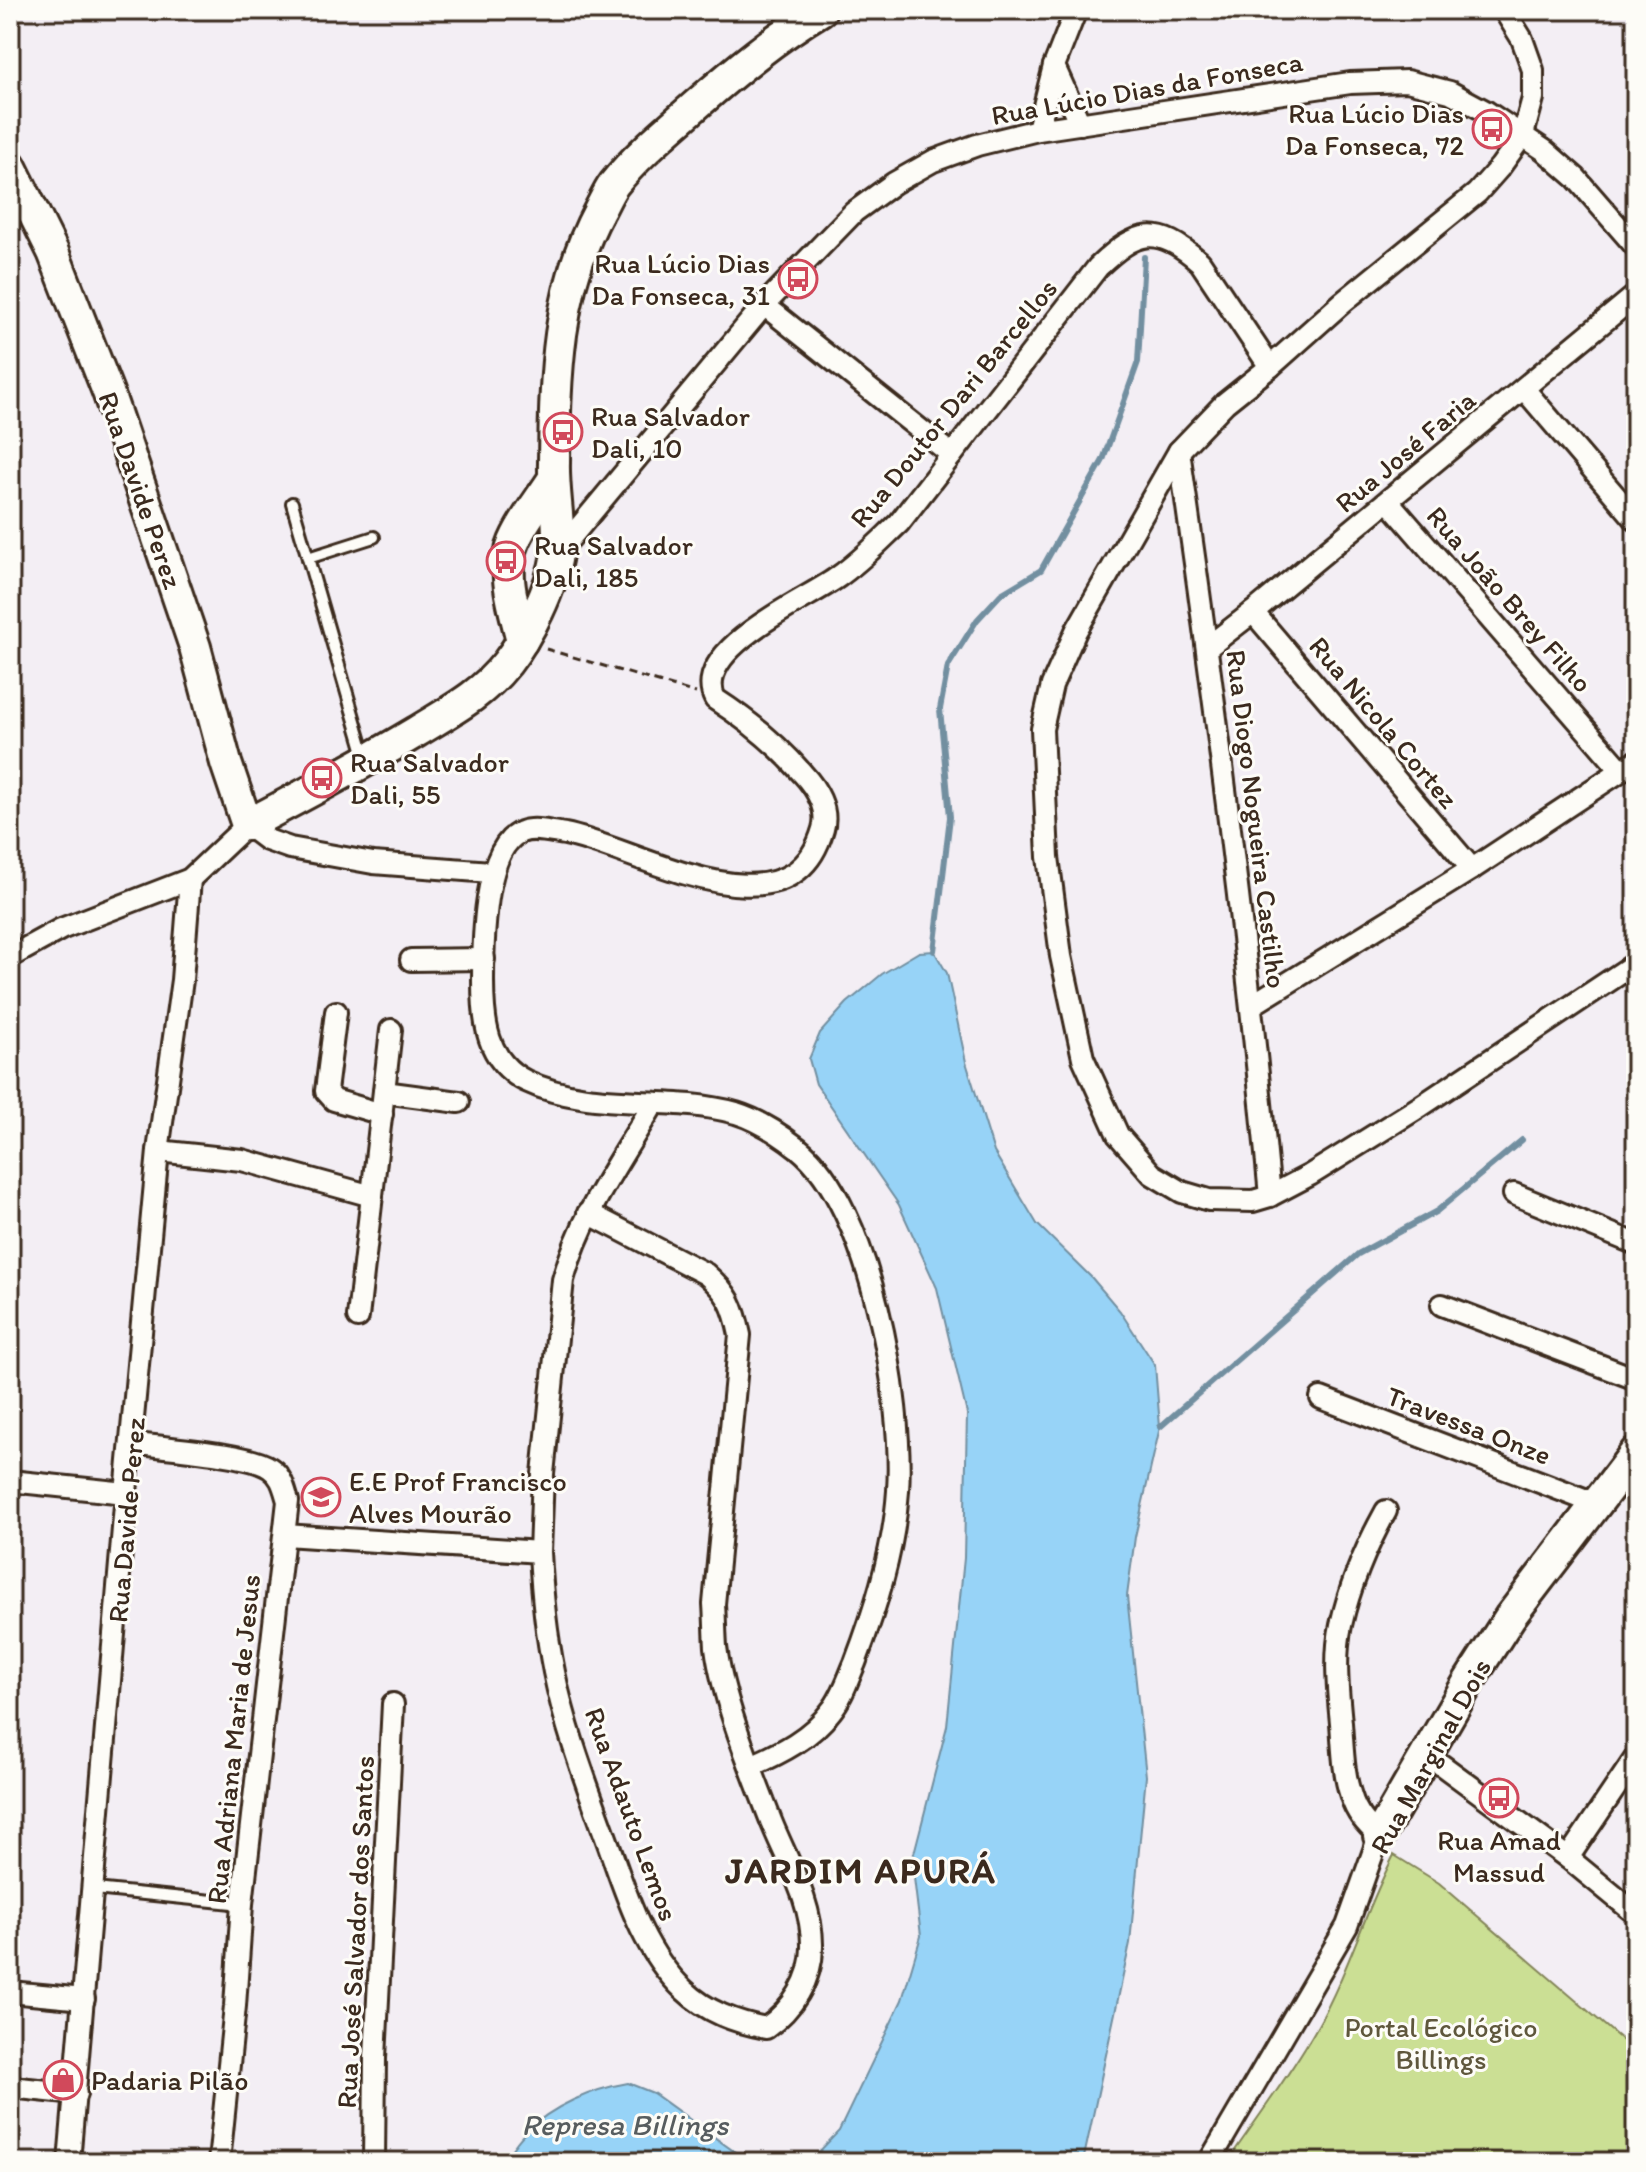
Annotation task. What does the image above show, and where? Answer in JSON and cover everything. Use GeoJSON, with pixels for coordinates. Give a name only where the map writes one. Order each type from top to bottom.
{"type":"FeatureCollection","features":[{"type":"Feature","properties":{"kind":"street"},"geometry":{"type":"LineString","coordinates":[[10,957],[61,929],[190,879],[247,825],[367,762],[473,698],[491,681],[522,641],[554,558],[555,393],[562,321],[571,277],[587,234],[613,186],[650,145],[727,78],[787,31],[821,10]]}},
{"type":"Feature","properties":{"kind":"street"},"geometry":{"type":"LineString","coordinates":[[1038,130],[1054,66],[1076,10]]}},
{"type":"Feature","properties":{"kind":"street"},"geometry":{"type":"LineString","coordinates":[[1504,10],[1522,39],[1533,70],[1533,98],[1523,135],[1477,193],[1225,403],[1179,451],[1076,631],[1052,685],[1042,729],[1048,857],[1061,956],[1083,1058],[1118,1135],[1152,1174],[1182,1192],[1209,1200],[1253,1201],[1270,1196],[1310,1175],[1421,1106],[1636,963]]}},
{"type":"Feature","properties":{"kind":"street"},"geometry":{"type":"LineString","coordinates":[[1054,66],[1080,124]]}},
{"type":"Feature","properties":{"kind":"street","name":"Rua Lúcio Dias da Fonseca"},"geometry":{"type":"LineString","coordinates":[[554,558],[764,305],[854,212],[894,183],[977,145],[1038,130],[1350,83],[1407,81],[1450,92],[1523,135],[1576,178],[1636,247]]}},
{"type":"Feature","properties":{"kind":"street","name":"Rua Davide Perez"},"geometry":{"type":"LineString","coordinates":[[10,165],[53,252],[108,392],[195,647],[226,763],[247,825]]}},
{"type":"Feature","properties":{"kind":"street","name":"Rua Doutor Dari Barcellos"},"geometry":{"type":"LineString","coordinates":[[715,699],[709,685],[711,678],[732,646],[773,616],[835,579],[868,554],[899,523],[1098,267],[1118,248],[1136,237],[1147,236],[1176,243],[1200,262],[1270,367]]}},
{"type":"Feature","properties":{"kind":"street","name":"Rua José Faria"},"geometry":{"type":"LineString","coordinates":[[1208,647],[1636,295]]}},
{"type":"Feature","properties":{"kind":"street"},"geometry":{"type":"LineString","coordinates":[[764,305],[952,455]]}},
{"type":"Feature","properties":{"kind":"street"},"geometry":{"type":"LineString","coordinates":[[1524,389],[1636,520]]}},
{"type":"Feature","properties":{"kind":"street","name":"Rua Diogo Nogueira Castilho"},"geometry":{"type":"LineString","coordinates":[[1179,451],[1208,647],[1252,1005],[1270,1196]]}},
{"type":"Feature","properties":{"kind":"street"},"geometry":{"type":"LineString","coordinates":[[522,641],[509,577],[510,551],[554,478]]}},
{"type":"Feature","properties":{"kind":"street","name":"Rua João Brey Filho"},"geometry":{"type":"LineString","coordinates":[[1388,501],[1628,766]]}},
{"type":"Feature","properties":{"kind":"street"},"geometry":{"type":"LineString","coordinates":[[522,527],[544,528],[554,558]]}},
{"type":"Feature","properties":{"kind":"street"},"geometry":{"type":"LineString","coordinates":[[509,577],[521,586],[530,588],[554,558]]}},
{"type":"Feature","properties":{"kind":"street","name":"Rua Nicola Cortez"},"geometry":{"type":"LineString","coordinates":[[1253,612],[1472,869]]}},
{"type":"Feature","properties":{"kind":"street"},"geometry":{"type":"LineString","coordinates":[[715,699],[774,744],[805,776],[821,799],[826,823],[817,848],[803,868],[783,881],[757,887],[727,884],[582,837],[542,830],[522,831],[499,852],[491,872],[483,984],[492,1050],[506,1068],[525,1080],[559,1093],[707,1107],[741,1114],[778,1133],[804,1153],[826,1179],[847,1216],[866,1263],[895,1394],[898,1490],[883,1583],[846,1684],[831,1711],[789,1749],[751,1766]]}},
{"type":"Feature","properties":{"kind":"street"},"geometry":{"type":"LineString","coordinates":[[1252,1005],[1472,869],[1628,766]]}},
{"type":"Feature","properties":{"kind":"street"},"geometry":{"type":"LineString","coordinates":[[247,825],[267,840],[290,848],[373,863],[491,872]]}},
{"type":"Feature","properties":{"kind":"street","name":"Rua Davide Perez"},"geometry":{"type":"LineString","coordinates":[[69,2162],[158,1151],[182,980],[190,879]]}},
{"type":"Feature","properties":{"kind":"street"},"geometry":{"type":"LineString","coordinates":[[411,960],[484,959]]}},
{"type":"Feature","properties":{"kind":"street"},"geometry":{"type":"LineString","coordinates":[[336,1012],[326,1091],[334,1100],[382,1114]]}},
{"type":"Feature","properties":{"kind":"street"},"geometry":{"type":"LineString","coordinates":[[358,1317],[391,1030]]}},
{"type":"Feature","properties":{"kind":"street"},"geometry":{"type":"LineString","coordinates":[[384,1092],[459,1102]]}},
{"type":"Feature","properties":{"kind":"street"},"geometry":{"type":"LineString","coordinates":[[285,1535],[540,1552],[543,1474],[563,1280],[571,1250],[588,1213],[654,1103]]}},
{"type":"Feature","properties":{"kind":"street"},"geometry":{"type":"LineString","coordinates":[[158,1151],[242,1160],[372,1196]]}},
{"type":"Feature","properties":{"kind":"street"},"geometry":{"type":"LineString","coordinates":[[1514,1194],[1636,1244]]}},
{"type":"Feature","properties":{"kind":"street","name":"Rua Adauto Lemos"},"geometry":{"type":"LineString","coordinates":[[540,1552],[543,1608],[555,1675],[582,1771],[635,1918],[657,1957],[684,1990],[708,2008],[738,2023],[766,2028],[784,2015],[803,1986],[812,1950],[810,1916],[751,1766],[727,1696],[717,1649],[714,1604],[740,1335],[734,1308],[722,1288],[706,1274],[588,1213]]}},
{"type":"Feature","properties":{"kind":"street"},"geometry":{"type":"LineString","coordinates":[[1442,1305],[1636,1379]]}},
{"type":"Feature","properties":{"kind":"street","name":"Travessa Onze"},"geometry":{"type":"LineString","coordinates":[[1321,1398],[1597,1504]]}},
{"type":"Feature","properties":{"kind":"street","name":"Rua Adriana Maria de Jesus"},"geometry":{"type":"LineString","coordinates":[[132,1443],[250,1459],[271,1468],[283,1481],[288,1501],[242,1904],[219,2162]]}},
{"type":"Feature","properties":{"kind":"street","name":"Rua Marginal Dois"},"geometry":{"type":"LineString","coordinates":[[1209,2162],[1342,1937],[1379,1836],[1469,1681],[1510,1617],[1597,1504],[1626,1480],[1636,1452]]}},
{"type":"Feature","properties":{"kind":"street"},"geometry":{"type":"LineString","coordinates":[[10,1481],[126,1493]]}},
{"type":"Feature","properties":{"kind":"street"},"geometry":{"type":"LineString","coordinates":[[1379,1836],[1362,1820],[1351,1797],[1344,1762],[1337,1654],[1340,1627],[1354,1581],[1366,1548],[1386,1511]]}},
{"type":"Feature","properties":{"kind":"street","name":"Rua José Salvador dos Santos"},"geometry":{"type":"LineString","coordinates":[[374,2162],[375,2058],[393,1704]]}},
{"type":"Feature","properties":{"kind":"street"},"geometry":{"type":"LineString","coordinates":[[1428,1755],[1568,1858],[1636,1914]]}},
{"type":"Feature","properties":{"kind":"street"},"geometry":{"type":"LineString","coordinates":[[1568,1858],[1636,1757]]}},
{"type":"Feature","properties":{"kind":"street"},"geometry":{"type":"LineString","coordinates":[[10,1992],[84,1999]]}},
{"type":"Feature","properties":{"kind":"street"},"geometry":{"type":"LineString","coordinates":[[10,2087],[76,2094]]}},
{"type":"Feature","properties":{"kind":"lane"},"geometry":{"type":"LineString","coordinates":[[292,503],[367,762]]}},
{"type":"Feature","properties":{"kind":"lane"},"geometry":{"type":"LineString","coordinates":[[308,558],[374,537]]}},
{"type":"Feature","properties":{"kind":"lane"},"geometry":{"type":"LineString","coordinates":[[95,1889],[242,1904]]}},
{"type":"Feature","properties":{"kind":"path"},"geometry":{"type":"LineString","coordinates":[[522,641],[715,699]]}},
{"type":"Feature","properties":{"kind":"green space","name":"Portal Ecológico Billings"},"geometry":{"type":"Polygon","coordinates":[[[1394,1855],[1439,1883],[1636,2052],[1636,2162],[1227,2162],[1316,2029],[1338,1986],[1394,1855]]]}},
{"type":"Feature","properties":{"kind":"water","name":"Represa Billings"},"geometry":{"type":"Polygon","coordinates":[[[934,951],[947,973],[966,1062],[994,1152],[1037,1224],[1092,1278],[1120,1311],[1155,1365],[1160,1427],[1135,1537],[1127,1596],[1146,1776],[1130,1943],[1083,2162],[800,2162],[812,2159],[839,2131],[902,2000],[921,1936],[912,1861],[947,1726],[964,1558],[967,1414],[937,1288],[899,1205],[816,1084],[809,1059],[820,1033],[847,1003],[882,974],[919,952],[934,951]]]}},
{"type":"Feature","properties":{"kind":"water","name":"Represa Billings"},"geometry":{"type":"Polygon","coordinates":[[[628,2083],[653,2093],[742,2157],[762,2162],[503,2162],[523,2135],[548,2114],[587,2094],[628,2083]]]}},
{"type":"Feature","properties":{"kind":"waterway"},"geometry":{"type":"LineString","coordinates":[[934,951],[950,817],[940,709],[948,666],[977,620],[1001,594],[1041,570],[1103,460],[1138,362],[1144,257]]}},
{"type":"Feature","properties":{"kind":"waterway"},"geometry":{"type":"LineString","coordinates":[[1160,1427],[1358,1254],[1437,1211],[1522,1140]]}},
{"type":"Feature","properties":{"kind":"place","name":"Rua Lúcio Dias Da Fonseca, 72"},"geometry":{"type":"Point","coordinates":[1492,129]}},
{"type":"Feature","properties":{"kind":"place","name":"Rua Lúcio Dias Da Fonseca, 31"},"geometry":{"type":"Point","coordinates":[798,279]}},
{"type":"Feature","properties":{"kind":"place","name":"Rua Salvador Dali, 10"},"geometry":{"type":"Point","coordinates":[563,432]}},
{"type":"Feature","properties":{"kind":"place","name":"Rua Salvador Dali, 185"},"geometry":{"type":"Point","coordinates":[506,561]}},
{"type":"Feature","properties":{"kind":"place","name":"Rua Salvador Dali, 55"},"geometry":{"type":"Point","coordinates":[322,778]}},
{"type":"Feature","properties":{"kind":"place","name":"E.E Prof Francisco Alves Mourão"},"geometry":{"type":"Point","coordinates":[321,1497]}},
{"type":"Feature","properties":{"kind":"place","name":"Rua Amad Massud"},"geometry":{"type":"Point","coordinates":[1499,1798]}},
{"type":"Feature","properties":{"kind":"place","name":"Padaria Pilão"},"geometry":{"type":"Point","coordinates":[63,2080]}},
{"type":"Feature","properties":{"kind":"district","name":"JARDIM APURÁ"},"geometry":{"type":"Point","coordinates":[861,1870]}}]}
